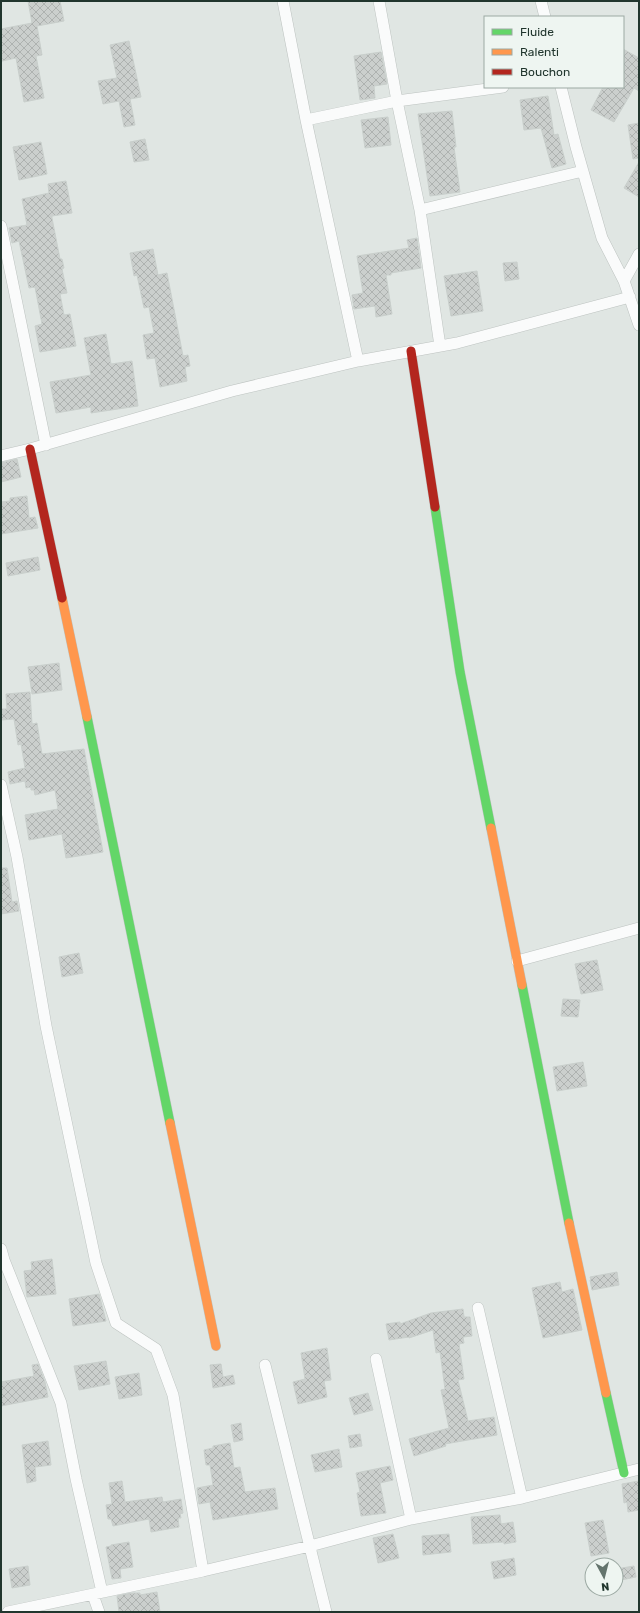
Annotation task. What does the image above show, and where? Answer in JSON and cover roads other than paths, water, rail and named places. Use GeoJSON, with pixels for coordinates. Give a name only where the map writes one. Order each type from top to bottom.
{"type":"FeatureCollection","features":[{"type":"Feature","properties":{"kind":"street"},"geometry":{"type":"LineString","coordinates":[[283,1],[306,120],[358,361]]}},
{"type":"Feature","properties":{"kind":"street"},"geometry":{"type":"LineString","coordinates":[[379,1],[397,101],[420,210],[440,346]]}},
{"type":"Feature","properties":{"kind":"street"},"geometry":{"type":"LineString","coordinates":[[541,1],[545,16]]}},
{"type":"Feature","properties":{"kind":"street"},"geometry":{"type":"LineString","coordinates":[[306,120],[397,101],[495,88]]}},
{"type":"Feature","properties":{"kind":"street"},"geometry":{"type":"LineString","coordinates":[[562,88],[583,172],[602,238],[624,281],[639,325]]}},
{"type":"Feature","properties":{"kind":"street"},"geometry":{"type":"LineString","coordinates":[[420,210],[583,172]]}},
{"type":"Feature","properties":{"kind":"street"},"geometry":{"type":"LineString","coordinates":[[1,226],[46,445]]}},
{"type":"Feature","properties":{"kind":"street"},"geometry":{"type":"LineString","coordinates":[[624,281],[639,254]]}},
{"type":"Feature","properties":{"kind":"street"},"geometry":{"type":"LineString","coordinates":[[1,456],[46,445],[232,391],[358,361],[457,343],[630,297]]}},
{"type":"Feature","properties":{"kind":"street"},"geometry":{"type":"LineString","coordinates":[[411,351],[460,672],[581,1283],[624,1473]]}},
{"type":"Feature","properties":{"kind":"street"},"geometry":{"type":"LineString","coordinates":[[30,449],[91,736],[216,1346]]}},
{"type":"Feature","properties":{"kind":"street"},"geometry":{"type":"LineString","coordinates":[[1,785],[17,857],[46,1026],[96,1263],[116,1323],[156,1349],[173,1395],[203,1571]]}},
{"type":"Feature","properties":{"kind":"street"},"geometry":{"type":"LineString","coordinates":[[517,961],[639,928]]}},
{"type":"Feature","properties":{"kind":"street"},"geometry":{"type":"LineString","coordinates":[[1,1249],[61,1403],[97,1594],[98,1612]]}},
{"type":"Feature","properties":{"kind":"street"},"geometry":{"type":"LineString","coordinates":[[478,1308],[522,1498]]}},
{"type":"Feature","properties":{"kind":"street"},"geometry":{"type":"LineString","coordinates":[[376,1359],[411,1519]]}},
{"type":"Feature","properties":{"kind":"street"},"geometry":{"type":"LineString","coordinates":[[265,1365],[326,1612]]}},
{"type":"Feature","properties":{"kind":"street"},"geometry":{"type":"LineString","coordinates":[[8,1612],[203,1571],[310,1546],[411,1519],[522,1498],[639,1470]]}}]}
